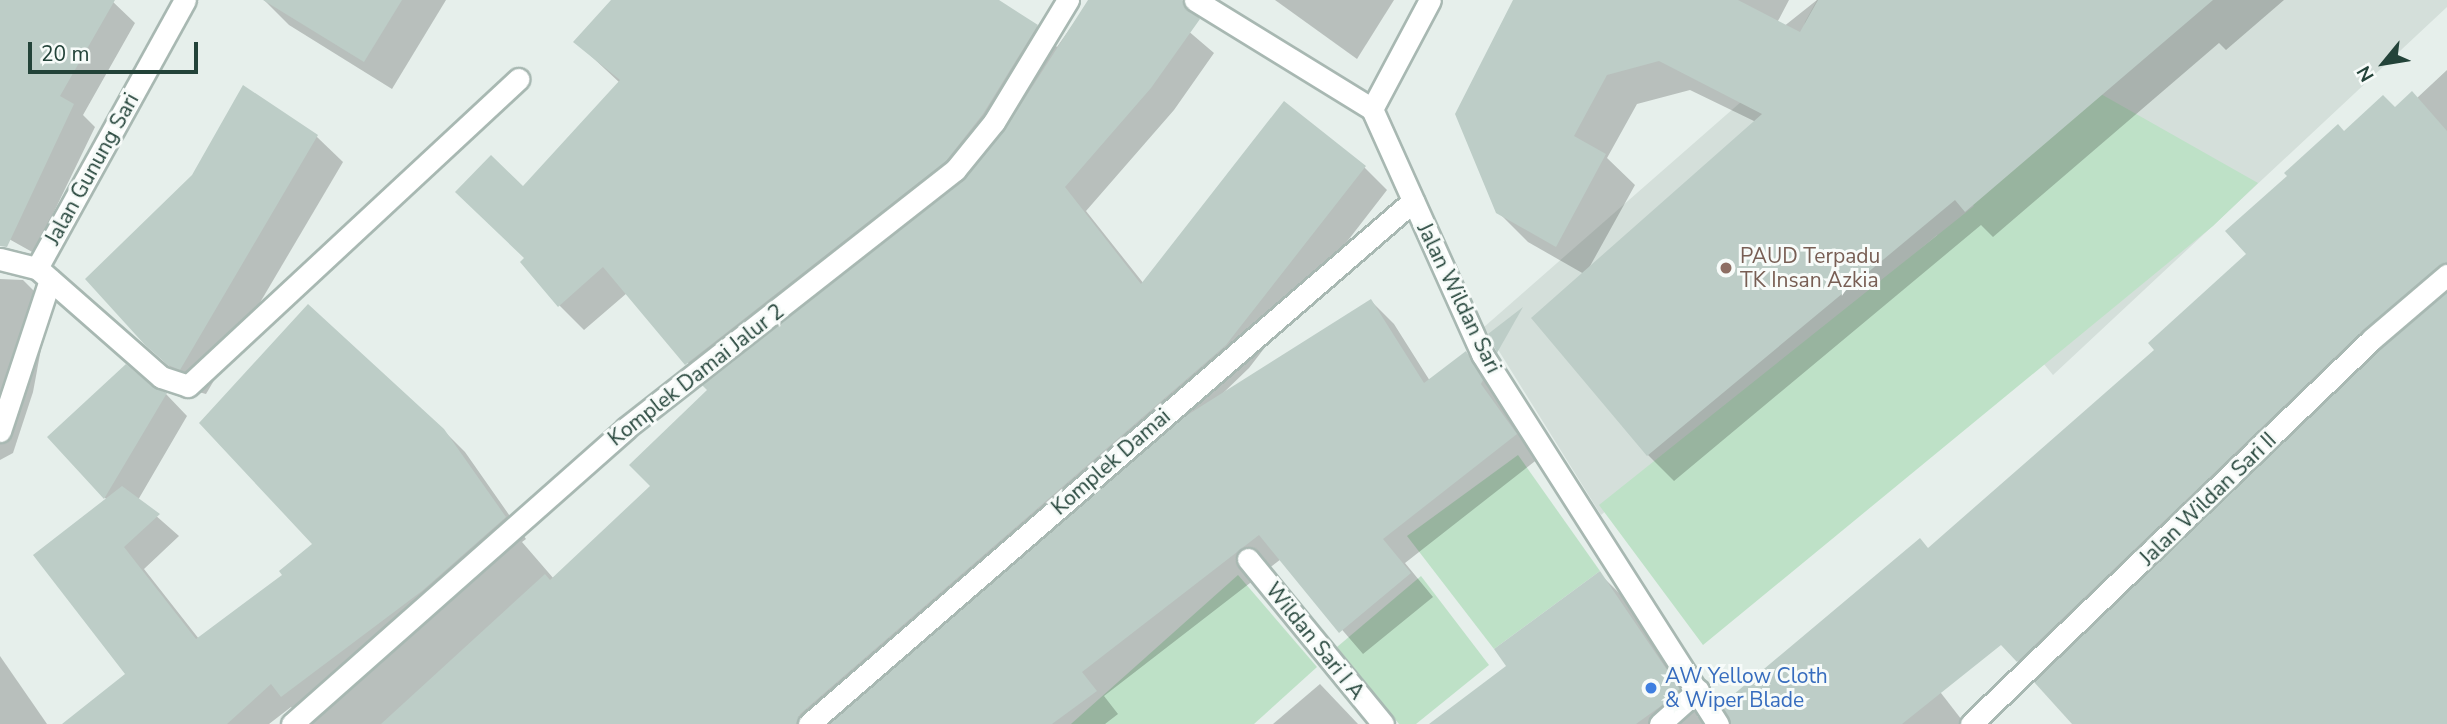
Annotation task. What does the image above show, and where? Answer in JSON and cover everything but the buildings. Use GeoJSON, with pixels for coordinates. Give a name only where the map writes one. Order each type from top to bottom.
{"type":"FeatureCollection","features":[{"type":"Feature","properties":{"kind":"street","name":"Jalan Gunung Sari"},"geometry":{"type":"LineString","coordinates":[[0,259],[43,274],[185,0]]}},
{"type":"Feature","properties":{"kind":"street","name":"Komplek Damai Jalur 2"},"geometry":{"type":"LineString","coordinates":[[292,724],[626,428],[955,170],[995,122],[1068,0]]}},
{"type":"Feature","properties":{"kind":"street"},"geometry":{"type":"LineString","coordinates":[[1195,0],[1372,108],[1430,0]]}},
{"type":"Feature","properties":{"kind":"street"},"geometry":{"type":"LineString","coordinates":[[0,431],[43,274],[161,377],[188,386],[518,79]]}},
{"type":"Feature","properties":{"kind":"street","name":"Jalan Wildan Sari"},"geometry":{"type":"LineString","coordinates":[[1372,108],[1482,354],[1718,724]]}},
{"type":"Feature","properties":{"kind":"street","name":"Komplek Damai"},"geometry":{"type":"LineString","coordinates":[[809,724],[1413,201]]}},
{"type":"Feature","properties":{"kind":"street","name":"Jalan Wildan Sari II"},"geometry":{"type":"LineString","coordinates":[[1971,724],[2372,339],[2447,275]]}},
{"type":"Feature","properties":{"kind":"street","name":"Wildan Sari I A"},"geometry":{"type":"LineString","coordinates":[[1248,559],[1383,724]]}},
{"type":"Feature","properties":{"kind":"street"},"geometry":{"type":"LineString","coordinates":[[1660,724],[1698,690]]}},
{"type":"Feature","properties":{"kind":"shaded area"},"geometry":{"type":"Polygon","coordinates":[[[1817,0],[2447,0],[2447,7],[2053,375],[1937,235],[1601,515],[1484,327],[1799,51],[1805,22],[1817,0]]]}},
{"type":"Feature","properties":{"kind":"green space"},"geometry":{"type":"Polygon","coordinates":[[[1935,0],[2258,183],[2213,226],[1703,645],[1599,505],[1974,206],[1868,72],[1935,0]]]}},
{"type":"Feature","properties":{"kind":"green space"},"geometry":{"type":"Polygon","coordinates":[[[1518,455],[1600,571],[1494,649],[1407,536],[1518,455]]]}},
{"type":"Feature","properties":{"kind":"green space"},"geometry":{"type":"Polygon","coordinates":[[[1238,575],[1317,667],[1254,724],[1071,724],[1238,575]]]}},
{"type":"Feature","properties":{"kind":"green space"},"geometry":{"type":"Polygon","coordinates":[[[1421,576],[1489,665],[1416,724],[1399,724],[1337,647],[1421,576]]]}},
{"type":"Feature","properties":{"kind":"place","name":"PAUD Terpadu TK Insan Azkia"},"geometry":{"type":"Point","coordinates":[1726,268]}},
{"type":"Feature","properties":{"kind":"place","name":"AW Yellow Cloth & Wiper Blade"},"geometry":{"type":"Point","coordinates":[1651,688]}}]}
